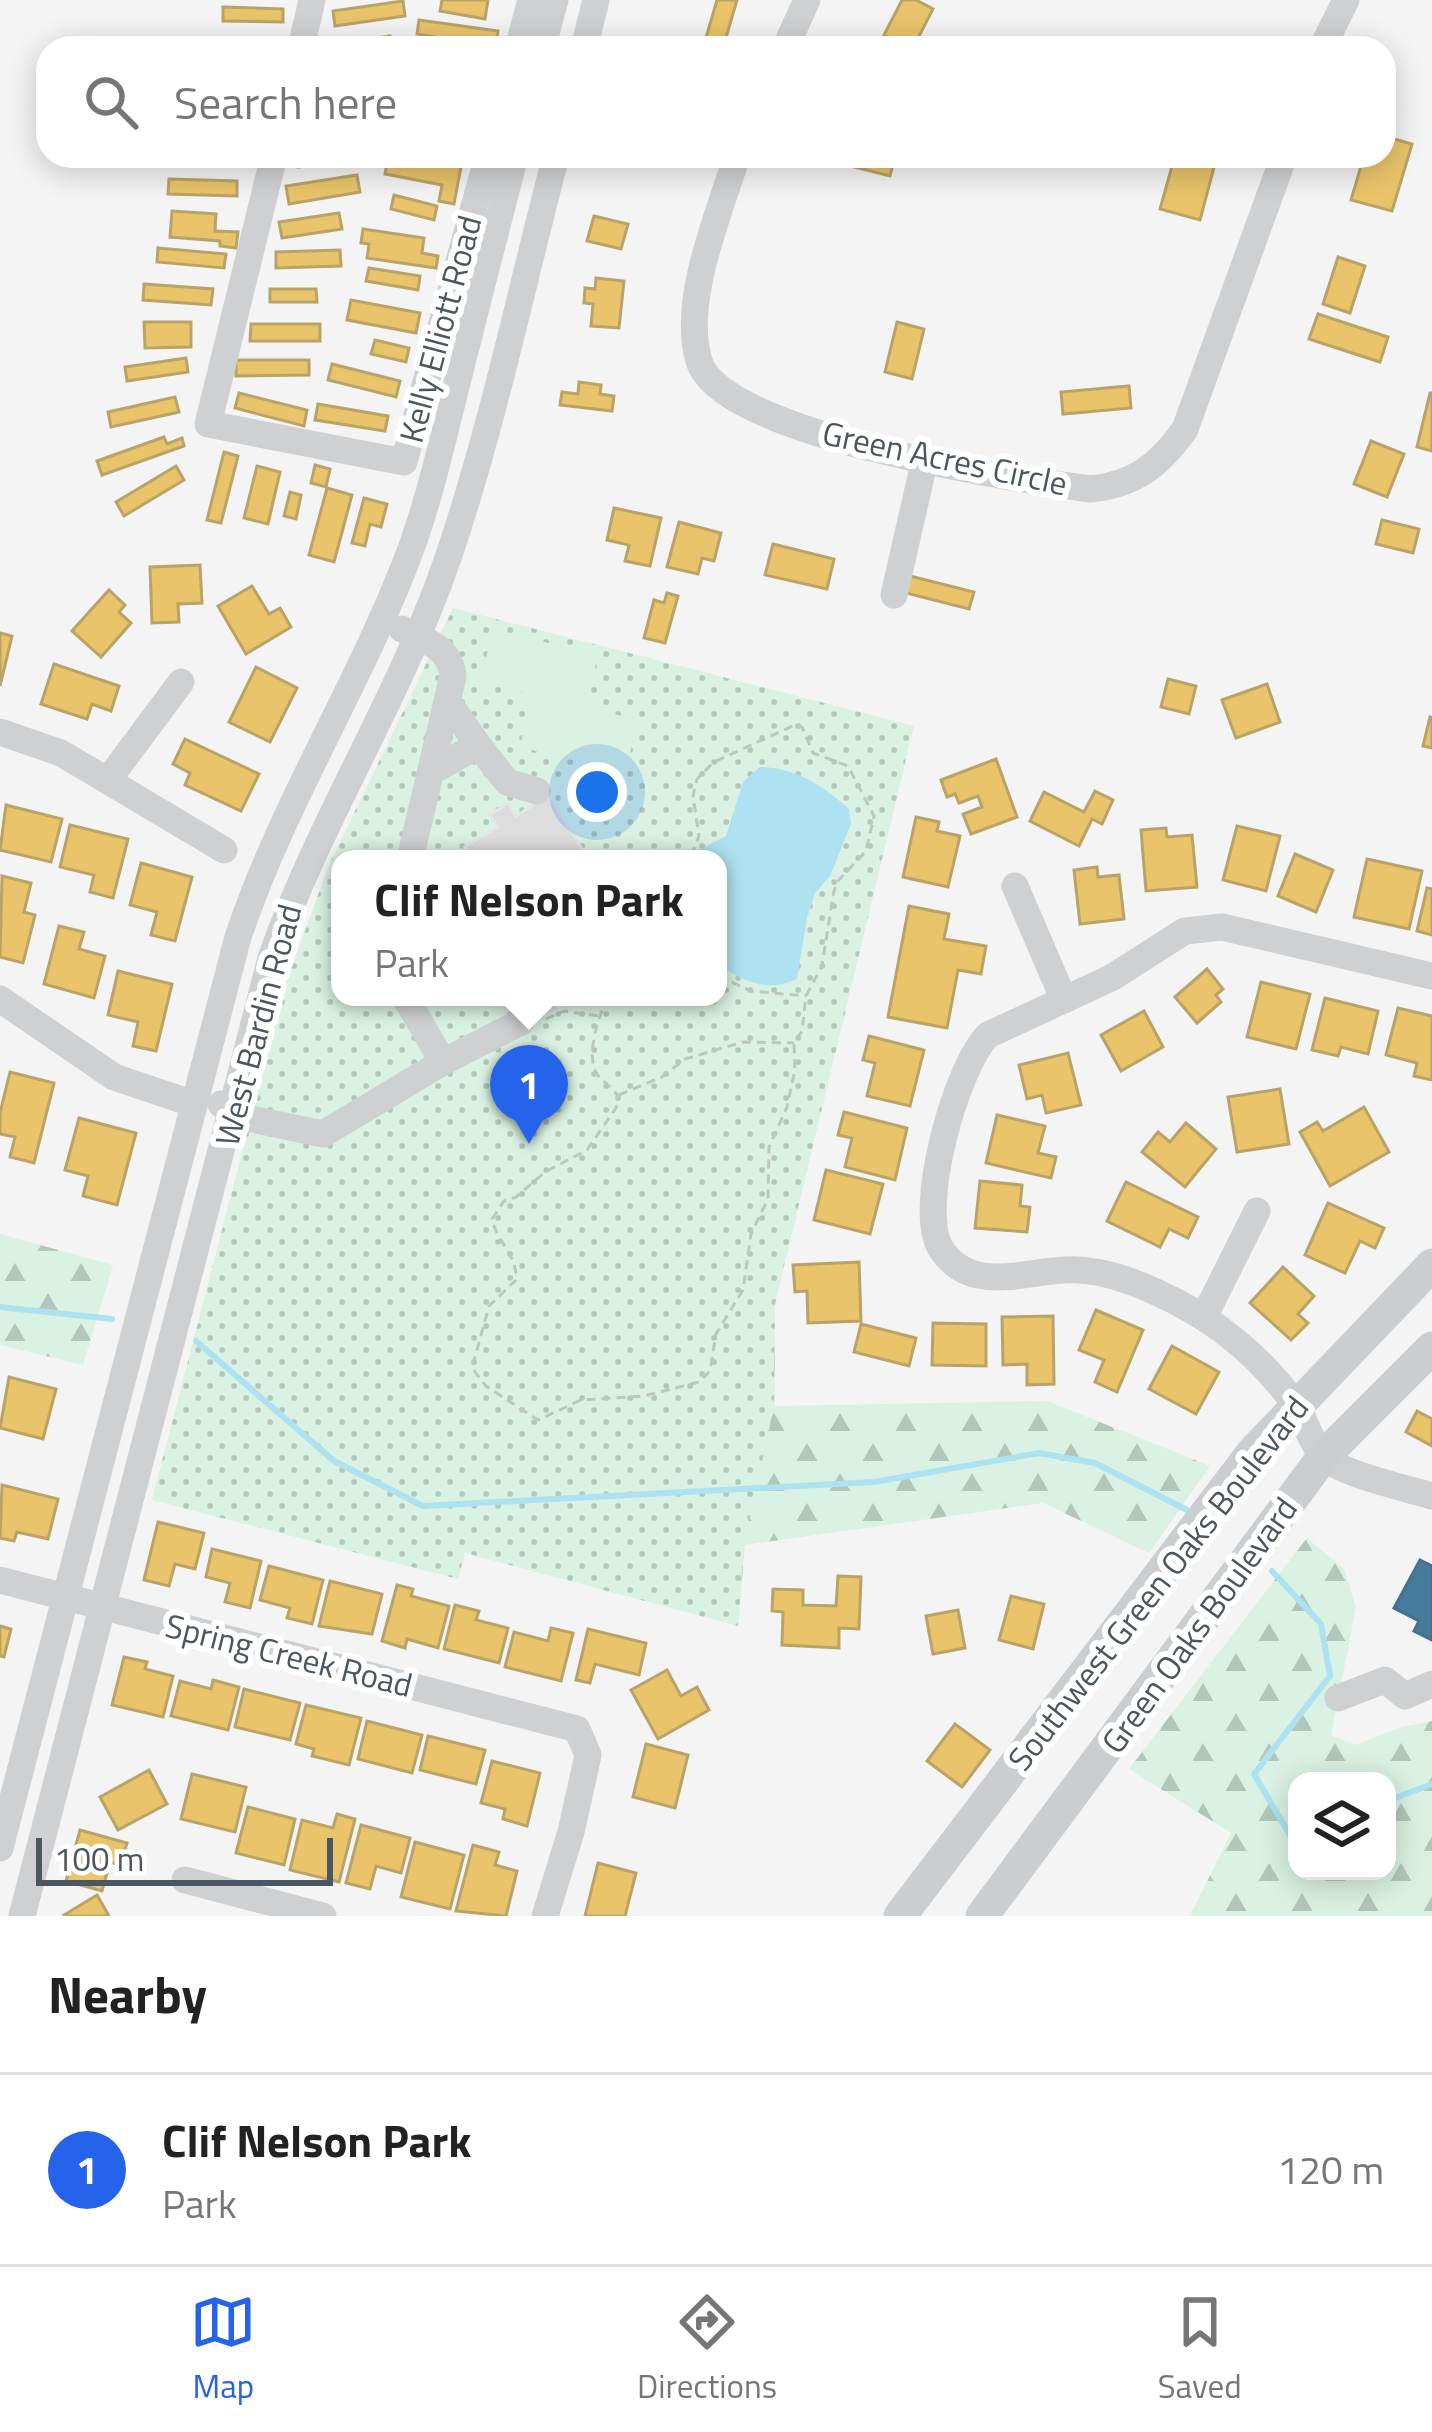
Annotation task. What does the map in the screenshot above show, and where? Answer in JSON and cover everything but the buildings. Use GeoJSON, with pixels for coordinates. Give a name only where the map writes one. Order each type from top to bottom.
{"type":"FeatureCollection","features":[{"type":"Feature","properties":{"kind":"main road","name":"Southwest Green Oaks Boulevard"},"geometry":{"type":"LineString","coordinates":[[900,1916],[1228,1485],[1296,1406],[1432,1264]]}},
{"type":"Feature","properties":{"kind":"main road","name":"Green Oaks Boulevard"},"geometry":{"type":"LineString","coordinates":[[982,1916],[1323,1457],[1432,1348]]}},
{"type":"Feature","properties":{"kind":"street"},"geometry":{"type":"LineString","coordinates":[[304,36],[313,0]]}},
{"type":"Feature","properties":{"kind":"street"},"geometry":{"type":"LineString","coordinates":[[521,36],[531,0]]}},
{"type":"Feature","properties":{"kind":"street"},"geometry":{"type":"LineString","coordinates":[[545,36],[555,0]]}},
{"type":"Feature","properties":{"kind":"street"},"geometry":{"type":"LineString","coordinates":[[587,36],[596,0]]}},
{"type":"Feature","properties":{"kind":"street"},"geometry":{"type":"LineString","coordinates":[[790,36],[807,0]]}},
{"type":"Feature","properties":{"kind":"street"},"geometry":{"type":"LineString","coordinates":[[1328,36],[1346,0]]}},
{"type":"Feature","properties":{"kind":"street","name":"Kelly Elliott Road"},"geometry":{"type":"LineString","coordinates":[[271,168],[208,424],[404,462],[485,168]]}},
{"type":"Feature","properties":{"kind":"street","name":"West Bardin Road"},"geometry":{"type":"LineString","coordinates":[[0,1848],[238,937],[260,871],[407,559],[512,168]]}},
{"type":"Feature","properties":{"kind":"street","name":"West Bardin Road"},"geometry":{"type":"LineString","coordinates":[[22,1916],[271,958],[297,884],[416,636],[460,518],[553,168]]}},
{"type":"Feature","properties":{"kind":"street","name":"Green Acres Circle"},"geometry":{"type":"LineString","coordinates":[[732,168],[703,268],[695,327],[705,377],[730,398],[758,412],[860,446],[1090,489],[1119,486],[1146,472],[1169,452],[1196,404],[1280,168]]}},
{"type":"Feature","properties":{"kind":"street"},"geometry":{"type":"LineString","coordinates":[[894,595],[926,459]]}},
{"type":"Feature","properties":{"kind":"street"},"geometry":{"type":"LineString","coordinates":[[382,620],[442,649],[452,661],[454,676],[412,850]]}},
{"type":"Feature","properties":{"kind":"street"},"geometry":{"type":"LineString","coordinates":[[108,781],[181,682]]}},
{"type":"Feature","properties":{"kind":"street"},"geometry":{"type":"LineString","coordinates":[[448,701],[507,782],[537,791]]}},
{"type":"Feature","properties":{"kind":"street"},"geometry":{"type":"LineString","coordinates":[[0,732],[61,753],[224,850]]}},
{"type":"Feature","properties":{"kind":"street"},"geometry":{"type":"LineString","coordinates":[[431,772],[478,746]]}},
{"type":"Feature","properties":{"kind":"street"},"geometry":{"type":"LineString","coordinates":[[1015,886],[1064,1000]]}},
{"type":"Feature","properties":{"kind":"street"},"geometry":{"type":"LineString","coordinates":[[1432,976],[1222,927],[1185,931],[1112,978],[988,1035],[974,1048],[953,1102],[930,1205],[935,1260],[986,1276],[1014,1278],[1075,1269],[1120,1278],[1204,1317],[1232,1336],[1296,1406],[1323,1457],[1432,1496]]}},
{"type":"Feature","properties":{"kind":"street"},"geometry":{"type":"LineString","coordinates":[[0,999],[114,1076],[194,1104]]}},
{"type":"Feature","properties":{"kind":"street"},"geometry":{"type":"LineString","coordinates":[[410,1006],[443,1062]]}},
{"type":"Feature","properties":{"kind":"street"},"geometry":{"type":"LineString","coordinates":[[183,1148],[212,1123],[232,1115],[323,1134],[521,1022]]}},
{"type":"Feature","properties":{"kind":"street"},"geometry":{"type":"LineString","coordinates":[[208,1054],[213,1088],[232,1115]]}},
{"type":"Feature","properties":{"kind":"street"},"geometry":{"type":"LineString","coordinates":[[1204,1317],[1257,1211]]}},
{"type":"Feature","properties":{"kind":"street","name":"Spring Creek Road"},"geometry":{"type":"LineString","coordinates":[[0,1580],[578,1730],[588,1755],[571,1832],[544,1916]]}},
{"type":"Feature","properties":{"kind":"street"},"geometry":{"type":"LineString","coordinates":[[1337,1698],[1384,1680],[1405,1696],[1432,1684]]}},
{"type":"Feature","properties":{"kind":"street"},"geometry":{"type":"LineString","coordinates":[[185,1880],[323,1916]]}},
{"type":"Feature","properties":{"kind":"path"},"geometry":{"type":"LineString","coordinates":[[618,1096],[616,1108],[586,1150],[504,1201],[493,1220],[500,1243],[517,1270],[516,1280],[490,1306],[472,1368],[486,1386],[538,1420],[581,1400],[644,1396],[706,1378],[716,1334],[743,1290],[751,1234],[768,1199],[767,1160],[787,1107],[795,1069],[794,1043],[802,1031],[806,996],[822,966],[836,883],[861,861],[874,816],[848,766],[813,753],[802,727],[795,725],[714,762],[693,786],[699,836],[694,850]]}},
{"type":"Feature","properties":{"kind":"path"},"geometry":{"type":"LineString","coordinates":[[727,980],[751,991],[806,996]]}},
{"type":"Feature","properties":{"kind":"path"},"geometry":{"type":"LineString","coordinates":[[586,1006],[588,1012]]}},
{"type":"Feature","properties":{"kind":"path"},"geometry":{"type":"LineString","coordinates":[[604,1006],[594,1069],[618,1096]]}},
{"type":"Feature","properties":{"kind":"path"},"geometry":{"type":"LineString","coordinates":[[521,1022],[533,1024],[564,1011],[599,1016]]}},
{"type":"Feature","properties":{"kind":"path"},"geometry":{"type":"LineString","coordinates":[[618,1096],[662,1077],[685,1059],[743,1042],[794,1043]]}},
{"type":"Feature","properties":{"kind":"green space"},"geometry":{"type":"Polygon","coordinates":[[[453,608],[914,726],[775,1304],[774,1406],[744,1545],[738,1626],[465,1553],[458,1579],[152,1500],[286,983],[331,861],[331,1006],[727,1006],[727,850],[336,850],[453,608]]]}},
{"type":"Feature","properties":{"kind":"green space"},"geometry":{"type":"Polygon","coordinates":[[[493,630],[598,655],[586,707],[638,720],[625,773],[520,747],[532,695],[480,682],[493,630]]]}},
{"type":"Feature","properties":{"kind":"green space"},"geometry":{"type":"Polygon","coordinates":[[[0,1234],[113,1265],[83,1365],[0,1345],[0,1234]]]}},
{"type":"Feature","properties":{"kind":"green space"},"geometry":{"type":"Polygon","coordinates":[[[234,1291],[775,1305],[775,1406],[1047,1401],[1210,1466],[1149,1553],[1043,1503],[745,1545],[738,1626],[234,1291]]]}},
{"type":"Feature","properties":{"kind":"green space"},"geometry":{"type":"Polygon","coordinates":[[[1307,1538],[1344,1569],[1356,1607],[1331,1735],[1355,1745],[1432,1721],[1432,1916],[1190,1916],[1231,1833],[1129,1769],[1307,1538]]]}},
{"type":"Feature","properties":{"kind":"water"},"geometry":{"type":"Polygon","coordinates":[[[760,767],[797,774],[849,809],[851,824],[807,918],[797,979],[776,985],[747,980],[727,969],[727,850],[698,850],[726,836],[743,782],[760,767]]]}},
{"type":"Feature","properties":{"kind":"waterway"},"geometry":{"type":"LineString","coordinates":[[0,1307],[112,1319]]}},
{"type":"Feature","properties":{"kind":"waterway"},"geometry":{"type":"LineString","coordinates":[[196,1341],[334,1461],[423,1506],[874,1482],[1039,1453],[1095,1463],[1187,1510]]}},
{"type":"Feature","properties":{"kind":"waterway"},"geometry":{"type":"LineString","coordinates":[[1272,1571],[1321,1624],[1330,1676],[1254,1774],[1288,1832]]}},
{"type":"Feature","properties":{"kind":"waterway"},"geometry":{"type":"LineString","coordinates":[[1396,1798],[1432,1784]]}},
{"type":"Feature","properties":{"kind":"place","name":"Clif Nelson Park"},"geometry":{"type":"Point","coordinates":[529,1144]}}]}
